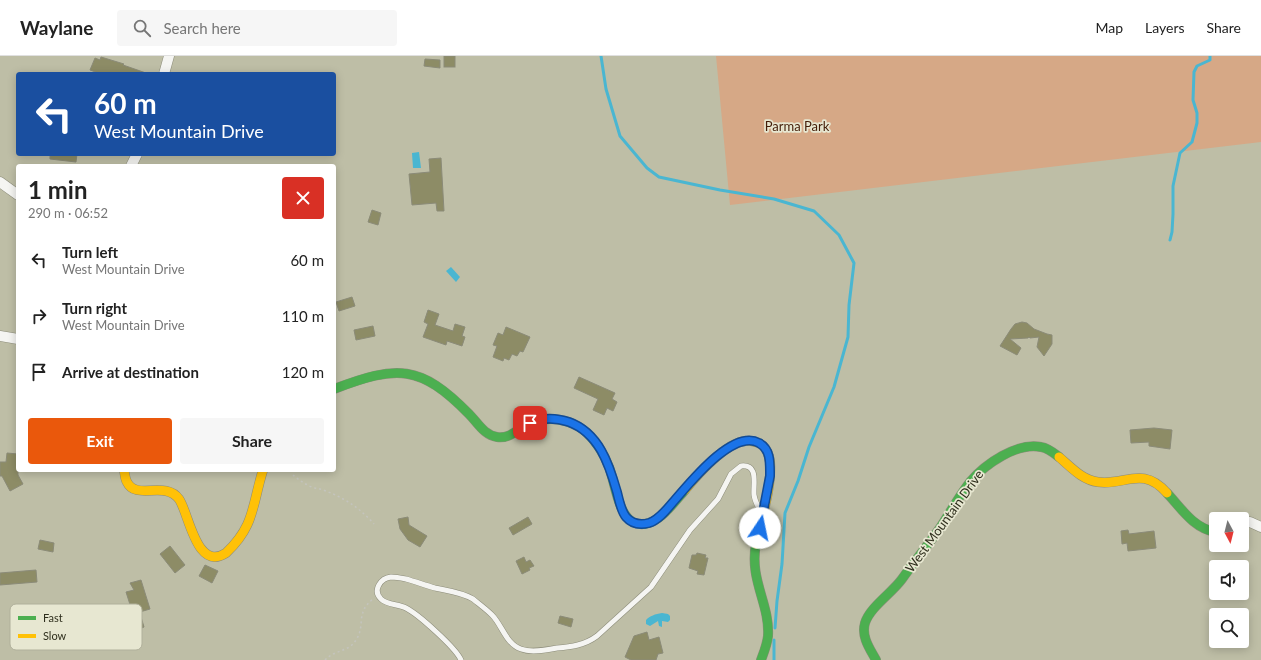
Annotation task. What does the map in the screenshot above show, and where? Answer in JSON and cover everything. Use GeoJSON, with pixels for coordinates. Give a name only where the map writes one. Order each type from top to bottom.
{"type":"FeatureCollection","features":[{"type":"Feature","properties":{"kind":"street"},"geometry":{"type":"LineString","coordinates":[[165,72],[169,56]]}},
{"type":"Feature","properties":{"kind":"street"},"geometry":{"type":"LineString","coordinates":[[0,182],[16,194]]}},
{"type":"Feature","properties":{"kind":"street"},"geometry":{"type":"LineString","coordinates":[[0,336],[16,339]]}},
{"type":"Feature","properties":{"kind":"street"},"geometry":{"type":"LineString","coordinates":[[336,388],[379,373],[404,373],[421,377],[445,391],[455,399],[484,431],[494,436],[509,436],[527,424],[545,419],[561,420],[573,424],[586,432],[599,447],[609,466],[624,513],[629,520],[639,524],[651,522],[662,514],[695,477],[725,450],[737,442],[753,440],[760,443],[766,448],[770,463],[770,476],[755,549],[757,585],[767,619],[769,635],[767,648],[761,660]]}},
{"type":"Feature","properties":{"kind":"street","name":"West Mountain Drive"},"geometry":{"type":"LineString","coordinates":[[876,660],[864,633],[864,627],[868,616],[902,578],[938,530],[973,477],[982,468],[994,460],[1015,450],[1030,447],[1047,449],[1083,477],[1094,482],[1112,481],[1133,477],[1154,482],[1164,490],[1198,525],[1209,530]]}},
{"type":"Feature","properties":{"kind":"street"},"geometry":{"type":"LineString","coordinates":[[125,472],[127,481],[135,490],[142,492],[165,490],[176,496],[183,505],[194,539],[199,548],[207,554],[215,556],[223,555],[227,552],[246,529],[254,511],[263,472]]}},
{"type":"Feature","properties":{"kind":"street"},"geometry":{"type":"LineString","coordinates":[[1249,522],[1256,523],[1261,527]]}},
{"type":"Feature","properties":{"kind":"lane"},"geometry":{"type":"LineString","coordinates":[[461,660],[452,647],[413,612],[382,600],[377,591],[379,584],[383,580],[390,577],[398,577],[435,588],[458,592],[473,600],[492,615],[510,642],[521,650],[539,650],[579,645],[589,642],[597,636],[651,586],[687,535],[718,499],[731,474],[741,466],[749,467],[753,471],[754,496],[762,515]]}},
{"type":"Feature","properties":{"kind":"path"},"geometry":{"type":"LineString","coordinates":[[293,475],[305,484],[340,497],[365,514],[374,524]]}},
{"type":"Feature","properties":{"kind":"path"},"geometry":{"type":"LineString","coordinates":[[325,660],[331,655],[347,650],[357,640],[363,609],[378,595]]}},
{"type":"Feature","properties":{"kind":"green space","name":"Parma Park"},"geometry":{"type":"Polygon","coordinates":[[[716,56],[1261,56],[1261,142],[730,205],[716,56]]]}},
{"type":"Feature","properties":{"kind":"water"},"geometry":{"type":"Polygon","coordinates":[[[419,152],[421,168],[413,168],[412,153],[419,152]]]}},
{"type":"Feature","properties":{"kind":"water"},"geometry":{"type":"Polygon","coordinates":[[[451,267],[460,277],[456,282],[446,271],[451,267]]]}},
{"type":"Feature","properties":{"kind":"water"},"geometry":{"type":"Polygon","coordinates":[[[662,613],[668,614],[670,616],[670,620],[668,622],[662,621],[662,627],[659,626],[658,621],[650,626],[646,624],[646,620],[649,617],[662,613]]]}},
{"type":"Feature","properties":{"kind":"building"},"geometry":{"type":"Polygon","coordinates":[[[444,56],[455,56],[455,67],[444,67],[444,56]]]}},
{"type":"Feature","properties":{"kind":"building"},"geometry":{"type":"Polygon","coordinates":[[[101,57],[143,72],[96,72],[90,70],[95,58],[100,60],[101,57]]]}},
{"type":"Feature","properties":{"kind":"building"},"geometry":{"type":"Polygon","coordinates":[[[425,59],[440,60],[440,68],[424,66],[425,59]]]}},
{"type":"Feature","properties":{"kind":"building"},"geometry":{"type":"Polygon","coordinates":[[[50,156],[77,156],[76,162],[50,159],[50,156]]]}},
{"type":"Feature","properties":{"kind":"building"},"geometry":{"type":"Polygon","coordinates":[[[441,158],[444,211],[437,211],[436,203],[412,205],[409,174],[430,172],[429,159],[441,158]]]}},
{"type":"Feature","properties":{"kind":"building"},"geometry":{"type":"Polygon","coordinates":[[[372,210],[381,213],[378,225],[368,222],[372,210]]]}},
{"type":"Feature","properties":{"kind":"building"},"geometry":{"type":"Polygon","coordinates":[[[352,297],[355,306],[339,311],[336,302],[352,297]]]}},
{"type":"Feature","properties":{"kind":"building"},"geometry":{"type":"Polygon","coordinates":[[[428,310],[439,314],[435,325],[453,331],[455,324],[465,327],[462,336],[465,337],[462,346],[447,341],[446,345],[423,337],[428,324],[424,322],[428,310]]]}},
{"type":"Feature","properties":{"kind":"building"},"geometry":{"type":"Polygon","coordinates":[[[1022,322],[1027,323],[1034,329],[1052,335],[1052,344],[1044,356],[1037,347],[1039,337],[1010,339],[1021,348],[1017,355],[1000,346],[1015,324],[1022,322]]]}},
{"type":"Feature","properties":{"kind":"building"},"geometry":{"type":"Polygon","coordinates":[[[373,326],[375,336],[356,340],[354,330],[373,326]]]}},
{"type":"Feature","properties":{"kind":"building"},"geometry":{"type":"Polygon","coordinates":[[[506,327],[530,337],[523,352],[520,351],[517,356],[512,354],[509,360],[504,358],[503,361],[493,357],[497,346],[493,345],[498,333],[503,335],[506,327]]]}},
{"type":"Feature","properties":{"kind":"building"},"geometry":{"type":"Polygon","coordinates":[[[579,377],[615,393],[612,399],[617,402],[613,411],[607,408],[604,415],[593,410],[598,399],[574,388],[579,377]]]}},
{"type":"Feature","properties":{"kind":"building"},"geometry":{"type":"Polygon","coordinates":[[[1154,428],[1172,430],[1170,449],[1149,446],[1149,442],[1131,443],[1130,430],[1154,428]]]}},
{"type":"Feature","properties":{"kind":"building"},"geometry":{"type":"Polygon","coordinates":[[[7,453],[16,454],[16,472],[18,472],[23,484],[10,491],[2,476],[0,476],[0,462],[6,462],[7,453]]]}},
{"type":"Feature","properties":{"kind":"building"},"geometry":{"type":"Polygon","coordinates":[[[408,517],[409,525],[427,536],[420,547],[408,540],[400,529],[398,519],[408,517]]]}},
{"type":"Feature","properties":{"kind":"building"},"geometry":{"type":"Polygon","coordinates":[[[528,517],[532,524],[513,535],[509,528],[528,517]]]}},
{"type":"Feature","properties":{"kind":"building"},"geometry":{"type":"Polygon","coordinates":[[[1128,530],[1129,534],[1154,531],[1156,548],[1128,551],[1127,543],[1122,544],[1121,531],[1128,530]]]}},
{"type":"Feature","properties":{"kind":"building"},"geometry":{"type":"Polygon","coordinates":[[[40,540],[54,543],[53,552],[38,549],[40,540]]]}},
{"type":"Feature","properties":{"kind":"building"},"geometry":{"type":"Polygon","coordinates":[[[170,546],[185,565],[175,573],[160,554],[170,546]]]}},
{"type":"Feature","properties":{"kind":"building"},"geometry":{"type":"Polygon","coordinates":[[[697,553],[706,555],[705,558],[708,558],[704,575],[697,574],[698,571],[689,568],[692,555],[696,555],[697,553]]]}},
{"type":"Feature","properties":{"kind":"building"},"geometry":{"type":"Polygon","coordinates":[[[524,557],[526,562],[530,560],[534,566],[522,574],[516,561],[524,557]]]}},
{"type":"Feature","properties":{"kind":"building"},"geometry":{"type":"Polygon","coordinates":[[[205,565],[218,571],[212,583],[199,576],[205,565]]]}},
{"type":"Feature","properties":{"kind":"building"},"geometry":{"type":"Polygon","coordinates":[[[36,570],[37,582],[0,585],[0,573],[36,570]]]}},
{"type":"Feature","properties":{"kind":"building"},"geometry":{"type":"Polygon","coordinates":[[[141,580],[150,609],[142,611],[142,604],[130,604],[126,592],[134,590],[130,583],[141,580]]]}},
{"type":"Feature","properties":{"kind":"building"},"geometry":{"type":"Polygon","coordinates":[[[560,616],[573,619],[571,627],[558,623],[560,616]]]}},
{"type":"Feature","properties":{"kind":"building"},"geometry":{"type":"Polygon","coordinates":[[[647,632],[649,640],[659,637],[663,653],[658,654],[656,660],[631,660],[625,657],[634,636],[647,632]]]}},
{"type":"Feature","properties":{"kind":"waterway"},"geometry":{"type":"LineString","coordinates":[[601,56],[606,89],[620,136],[647,168],[659,177],[720,190],[774,199],[814,211],[839,235],[854,263],[849,305],[848,337],[834,387],[809,447],[798,481],[785,513],[782,564],[775,628]]}},
{"type":"Feature","properties":{"kind":"waterway"},"geometry":{"type":"LineString","coordinates":[[1170,240],[1172,232],[1173,186],[1180,153],[1192,142],[1197,123],[1197,113],[1193,100],[1194,72],[1197,66],[1210,60],[1210,56]]}},
{"type":"Feature","properties":{"kind":"waterway"},"geometry":{"type":"LineString","coordinates":[[774,640],[774,660]]}},
{"type":"Feature","properties":{"kind":"traffic: fast"},"geometry":{"type":"LineString","coordinates":[[336,388],[375,376],[391,373],[407,374],[421,378],[436,386],[452,398],[488,434],[492,436],[505,437],[534,422],[550,419],[565,421],[580,427],[600,448],[609,467],[621,507],[629,519],[635,523],[650,523],[657,519],[685,490]]}},
{"type":"Feature","properties":{"kind":"traffic: fast"},"geometry":{"type":"LineString","coordinates":[[876,660],[867,643],[864,633],[865,623],[871,611],[902,579],[940,528],[958,499],[976,475],[1002,456],[1022,448],[1032,446],[1044,448],[1059,457]]}},
{"type":"Feature","properties":{"kind":"traffic: fast"},"geometry":{"type":"LineString","coordinates":[[1167,493],[1188,517],[1201,527],[1209,530]]}},
{"type":"Feature","properties":{"kind":"traffic: fast"},"geometry":{"type":"LineString","coordinates":[[756,544],[755,569],[768,624],[768,639],[761,660]]}},
{"type":"Feature","properties":{"kind":"traffic: slow"},"geometry":{"type":"LineString","coordinates":[[685,490],[712,460],[730,447],[738,443],[748,441],[761,444],[766,449],[769,456],[770,472],[768,493],[756,544]]}},
{"type":"Feature","properties":{"kind":"traffic: slow"},"geometry":{"type":"LineString","coordinates":[[1059,457],[1077,472],[1092,481],[1108,482],[1141,478],[1158,485],[1167,493]]}},
{"type":"Feature","properties":{"kind":"traffic: slow"},"geometry":{"type":"LineString","coordinates":[[124,472],[126,481],[131,487],[137,490],[166,491],[179,499],[190,527],[201,548],[207,555],[216,557],[226,553],[242,534],[248,524],[262,472]]}},
{"type":"Feature","properties":{"kind":"route"},"geometry":{"type":"LineString","coordinates":[[530,423],[545,419],[566,421],[582,428],[594,439],[608,463],[624,513],[629,520],[639,524],[649,523],[658,518],[708,464],[730,446],[737,442],[753,440],[766,448],[770,463],[770,476],[760,528]]}}]}
